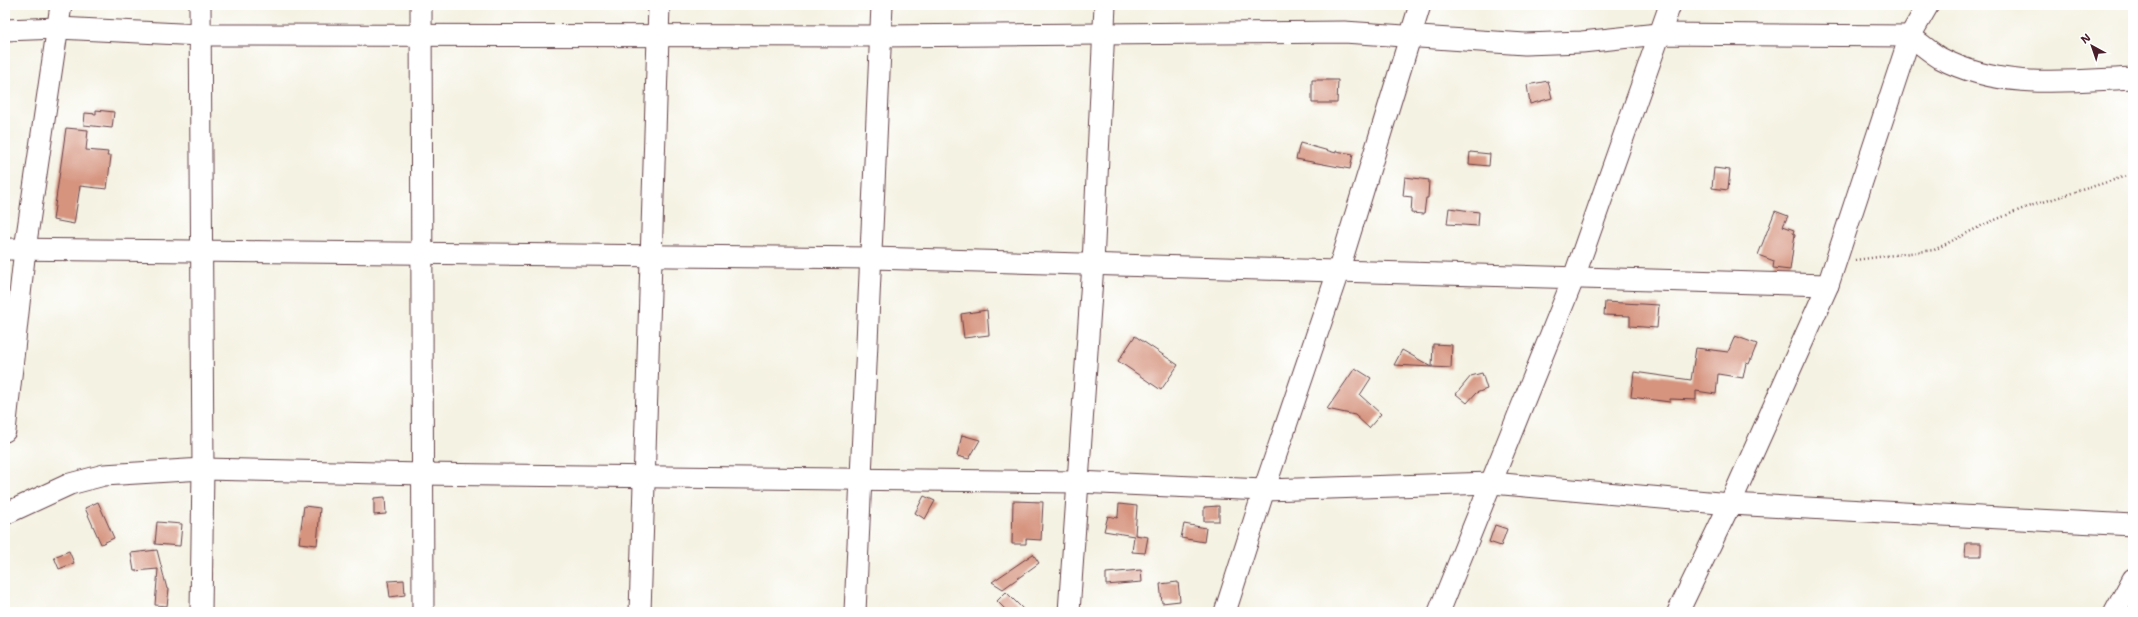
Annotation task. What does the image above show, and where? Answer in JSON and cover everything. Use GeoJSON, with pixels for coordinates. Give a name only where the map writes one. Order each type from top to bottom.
{"type":"FeatureCollection","features":[{"type":"Feature","properties":{"kind":"street"},"geometry":{"type":"LineString","coordinates":[[5,431],[15,249],[58,28],[61,5]]}},
{"type":"Feature","properties":{"kind":"street"},"geometry":{"type":"LineString","coordinates":[[200,5],[200,251],[203,469],[201,612]]}},
{"type":"Feature","properties":{"kind":"street"},"geometry":{"type":"LineString","coordinates":[[421,5],[423,612]]}},
{"type":"Feature","properties":{"kind":"street"},"geometry":{"type":"LineString","coordinates":[[640,612],[659,5]]}},
{"type":"Feature","properties":{"kind":"street"},"geometry":{"type":"LineString","coordinates":[[855,612],[872,258],[882,5]]}},
{"type":"Feature","properties":{"kind":"street"},"geometry":{"type":"LineString","coordinates":[[1069,612],[1093,264],[1105,5]]}},
{"type":"Feature","properties":{"kind":"street"},"geometry":{"type":"LineString","coordinates":[[1225,612],[1264,490],[1338,272],[1420,5]]}},
{"type":"Feature","properties":{"kind":"street"},"geometry":{"type":"LineString","coordinates":[[1439,612],[1574,277],[1658,34],[1670,5]]}},
{"type":"Feature","properties":{"kind":"street"},"geometry":{"type":"LineString","coordinates":[[1678,612],[1730,504],[1828,285],[1910,36],[1928,5]]}},
{"type":"Feature","properties":{"kind":"street"},"geometry":{"type":"LineString","coordinates":[[5,30],[58,28],[200,36],[880,36],[1344,32],[1525,44],[1582,42],[1658,34],[1910,36],[1938,57],[1961,68],[2011,80],[2052,83],[2133,78]]}},
{"type":"Feature","properties":{"kind":"street"},"geometry":{"type":"LineString","coordinates":[[15,249],[872,258],[1828,285]]}},
{"type":"Feature","properties":{"kind":"street"},"geometry":{"type":"LineString","coordinates":[[5,514],[70,484],[104,475],[203,469],[422,474],[861,478],[1077,482],[1264,490],[1492,483],[1730,504],[2133,525]]}},
{"type":"Feature","properties":{"kind":"street"},"geometry":{"type":"LineString","coordinates":[[2115,612],[2133,579]]}},
{"type":"Feature","properties":{"kind":"path"},"geometry":{"type":"LineString","coordinates":[[1835,263],[1934,250],[1985,224],[2027,207],[2133,174]]}},
{"type":"Feature","properties":{"kind":"building"},"geometry":{"type":"Polygon","coordinates":[[[1312,80],[1338,80],[1337,103],[1312,103],[1312,80]]]}},
{"type":"Feature","properties":{"kind":"building"},"geometry":{"type":"Polygon","coordinates":[[[1548,81],[1552,98],[1530,104],[1527,85],[1548,81]]]}},
{"type":"Feature","properties":{"kind":"building"},"geometry":{"type":"Polygon","coordinates":[[[96,110],[114,112],[112,128],[84,125],[85,113],[96,114],[96,110]]]}},
{"type":"Feature","properties":{"kind":"building"},"geometry":{"type":"Polygon","coordinates":[[[66,128],[88,130],[86,150],[108,152],[107,156],[111,156],[107,189],[80,186],[74,224],[53,220],[66,128]]]}},
{"type":"Feature","properties":{"kind":"building"},"geometry":{"type":"Polygon","coordinates":[[[1300,143],[1336,153],[1336,151],[1353,154],[1350,169],[1296,159],[1300,143]]]}},
{"type":"Feature","properties":{"kind":"building"},"geometry":{"type":"Polygon","coordinates":[[[1470,152],[1490,154],[1489,166],[1469,164],[1470,152]]]}},
{"type":"Feature","properties":{"kind":"building"},"geometry":{"type":"Polygon","coordinates":[[[1714,168],[1730,170],[1728,190],[1712,188],[1714,168]]]}},
{"type":"Feature","properties":{"kind":"building"},"geometry":{"type":"Polygon","coordinates":[[[1405,177],[1429,180],[1428,198],[1426,198],[1424,214],[1411,213],[1412,197],[1403,196],[1405,177]]]}},
{"type":"Feature","properties":{"kind":"building"},"geometry":{"type":"Polygon","coordinates":[[[1449,208],[1479,212],[1478,226],[1447,224],[1449,208]]]}},
{"type":"Feature","properties":{"kind":"building"},"geometry":{"type":"Polygon","coordinates":[[[1775,211],[1788,216],[1783,226],[1794,230],[1793,233],[1795,234],[1790,270],[1773,268],[1774,261],[1758,255],[1775,211]]]}},
{"type":"Feature","properties":{"kind":"building"},"geometry":{"type":"Polygon","coordinates":[[[1605,302],[1659,305],[1657,328],[1630,326],[1630,316],[1604,315],[1605,302]]]}},
{"type":"Feature","properties":{"kind":"building"},"geometry":{"type":"Polygon","coordinates":[[[987,310],[989,335],[964,338],[961,314],[987,310]]]}},
{"type":"Feature","properties":{"kind":"building"},"geometry":{"type":"Polygon","coordinates":[[[1135,336],[1178,365],[1161,390],[1118,361],[1135,336]]]}},
{"type":"Feature","properties":{"kind":"building"},"geometry":{"type":"Polygon","coordinates":[[[1735,336],[1757,344],[1749,364],[1746,363],[1743,378],[1718,374],[1716,394],[1696,391],[1696,400],[1670,399],[1670,402],[1631,397],[1634,372],[1691,380],[1696,348],[1728,352],[1735,336]]]}},
{"type":"Feature","properties":{"kind":"building"},"geometry":{"type":"Polygon","coordinates":[[[1433,344],[1452,345],[1451,368],[1432,367],[1433,344]]]}},
{"type":"Feature","properties":{"kind":"building"},"geometry":{"type":"Polygon","coordinates":[[[1402,350],[1411,355],[1432,367],[1394,365],[1402,350]]]}},
{"type":"Feature","properties":{"kind":"building"},"geometry":{"type":"Polygon","coordinates":[[[1355,368],[1371,378],[1360,395],[1381,414],[1369,428],[1355,415],[1327,409],[1355,368]]]}},
{"type":"Feature","properties":{"kind":"building"},"geometry":{"type":"Polygon","coordinates":[[[1482,373],[1487,389],[1476,393],[1467,403],[1456,394],[1471,376],[1482,373]]]}},
{"type":"Feature","properties":{"kind":"building"},"geometry":{"type":"Polygon","coordinates":[[[962,435],[980,440],[969,459],[957,456],[962,435]]]}},
{"type":"Feature","properties":{"kind":"building"},"geometry":{"type":"Polygon","coordinates":[[[924,496],[935,501],[925,519],[915,513],[924,496]]]}},
{"type":"Feature","properties":{"kind":"building"},"geometry":{"type":"Polygon","coordinates":[[[385,497],[386,514],[374,515],[374,498],[385,497]]]}},
{"type":"Feature","properties":{"kind":"building"},"geometry":{"type":"Polygon","coordinates":[[[1013,501],[1043,502],[1041,540],[1026,539],[1026,544],[1012,544],[1013,501]]]}},
{"type":"Feature","properties":{"kind":"building"},"geometry":{"type":"Polygon","coordinates":[[[98,502],[114,538],[101,544],[85,508],[98,502]]]}},
{"type":"Feature","properties":{"kind":"building"},"geometry":{"type":"Polygon","coordinates":[[[1119,504],[1137,506],[1135,535],[1148,537],[1145,553],[1132,552],[1134,536],[1104,531],[1108,516],[1117,518],[1119,504]]]}},
{"type":"Feature","properties":{"kind":"building"},"geometry":{"type":"Polygon","coordinates":[[[304,506],[320,508],[317,545],[299,543],[304,506]]]}},
{"type":"Feature","properties":{"kind":"building"},"geometry":{"type":"Polygon","coordinates":[[[1219,506],[1219,521],[1204,521],[1204,507],[1219,506]]]}},
{"type":"Feature","properties":{"kind":"building"},"geometry":{"type":"Polygon","coordinates":[[[157,522],[182,524],[180,546],[155,544],[157,522]]]}},
{"type":"Feature","properties":{"kind":"building"},"geometry":{"type":"Polygon","coordinates":[[[1184,524],[1206,528],[1204,542],[1181,538],[1184,524]]]}},
{"type":"Feature","properties":{"kind":"building"},"geometry":{"type":"Polygon","coordinates":[[[1495,525],[1507,529],[1501,546],[1489,542],[1495,525]]]}},
{"type":"Feature","properties":{"kind":"building"},"geometry":{"type":"Polygon","coordinates":[[[1966,543],[1981,543],[1981,556],[1965,556],[1966,543]]]}},
{"type":"Feature","properties":{"kind":"building"},"geometry":{"type":"Polygon","coordinates":[[[157,550],[167,589],[169,589],[167,606],[155,605],[158,569],[134,571],[131,553],[157,550]]]}},
{"type":"Feature","properties":{"kind":"building"},"geometry":{"type":"Polygon","coordinates":[[[69,551],[74,563],[59,569],[54,557],[69,551]]]}},
{"type":"Feature","properties":{"kind":"building"},"geometry":{"type":"Polygon","coordinates":[[[1033,554],[1039,563],[1003,589],[992,582],[1033,554]]]}},
{"type":"Feature","properties":{"kind":"building"},"geometry":{"type":"Polygon","coordinates":[[[1141,570],[1142,582],[1106,585],[1106,573],[1141,570]]]}},
{"type":"Feature","properties":{"kind":"building"},"geometry":{"type":"Polygon","coordinates":[[[404,580],[405,595],[390,597],[388,581],[404,580]]]}},
{"type":"Feature","properties":{"kind":"building"},"geometry":{"type":"Polygon","coordinates":[[[1178,582],[1180,601],[1162,603],[1160,584],[1178,582]]]}},
{"type":"Feature","properties":{"kind":"building"},"geometry":{"type":"Polygon","coordinates":[[[1006,592],[1026,612],[1008,612],[997,601],[1006,592]]]}}]}
